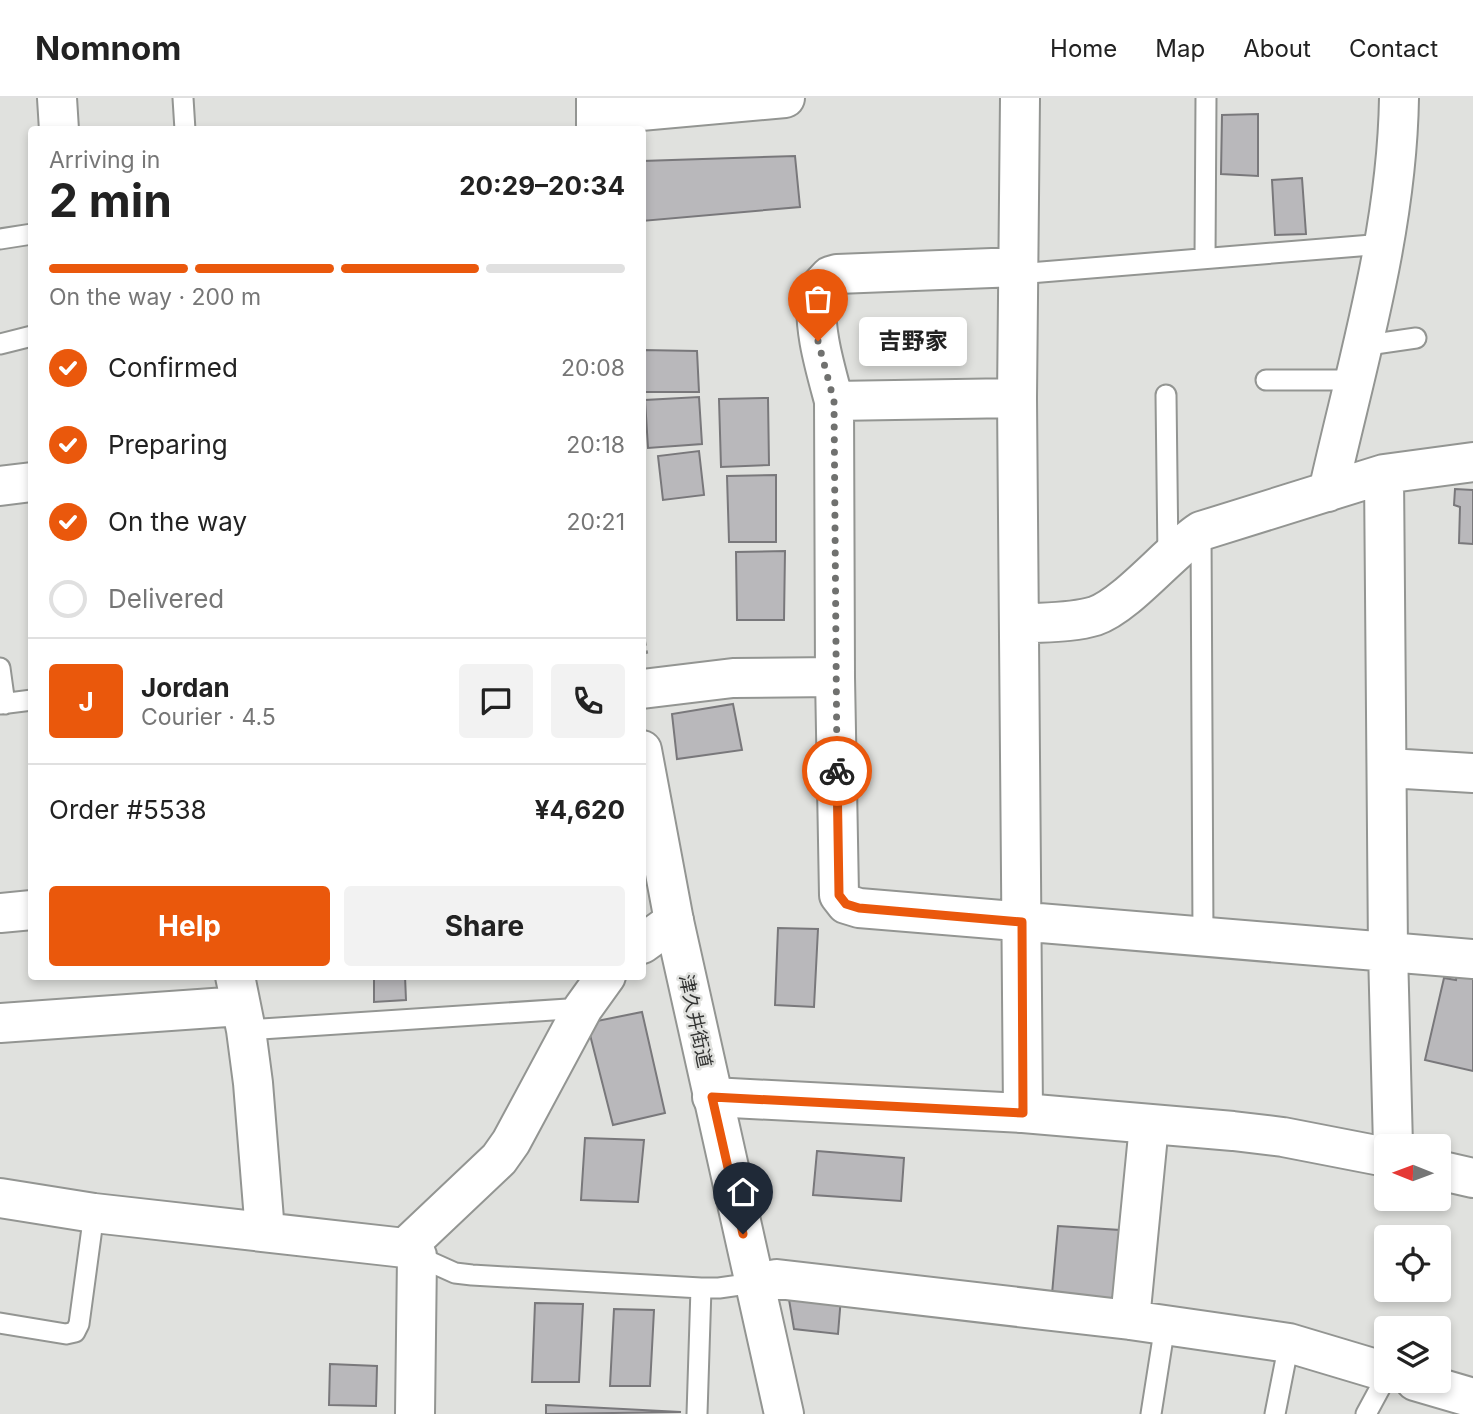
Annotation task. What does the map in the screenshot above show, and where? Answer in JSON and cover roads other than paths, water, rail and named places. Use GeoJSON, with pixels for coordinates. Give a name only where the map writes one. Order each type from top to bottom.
{"type":"FeatureCollection","features":[{"type":"Feature","properties":{"kind":"main road"},"geometry":{"type":"LineString","coordinates":[[57,98],[60,126]]}},
{"type":"Feature","properties":{"kind":"main road"},"geometry":{"type":"LineString","coordinates":[[596,114],[785,98]]}},
{"type":"Feature","properties":{"kind":"main road"},"geometry":{"type":"LineString","coordinates":[[1020,98],[1017,398],[1023,1113]]}},
{"type":"Feature","properties":{"kind":"main road"},"geometry":{"type":"LineString","coordinates":[[1328,492],[1384,244],[1398,138],[1399,98]]}},
{"type":"Feature","properties":{"kind":"main road"},"geometry":{"type":"LineString","coordinates":[[1018,270],[837,274],[830,276],[817,289],[818,341],[834,401],[839,895],[846,904],[859,908],[1473,959]]}},
{"type":"Feature","properties":{"kind":"main road"},"geometry":{"type":"LineString","coordinates":[[834,401],[1017,398]]}},
{"type":"Feature","properties":{"kind":"main road"},"geometry":{"type":"LineString","coordinates":[[1019,624],[1097,615],[1117,603],[1186,541],[1201,531],[1384,474],[1473,462]]}},
{"type":"Feature","properties":{"kind":"main road"},"geometry":{"type":"LineString","coordinates":[[1384,474],[1388,951],[1393,1134]]}},
{"type":"Feature","properties":{"kind":"main road"},"geometry":{"type":"LineString","coordinates":[[0,486],[28,482]]}},
{"type":"Feature","properties":{"kind":"main road"},"geometry":{"type":"LineString","coordinates":[[646,689],[733,678],[835,677]]}},
{"type":"Feature","properties":{"kind":"main road"},"geometry":{"type":"LineString","coordinates":[[1388,768],[1473,773]]}},
{"type":"Feature","properties":{"kind":"main road","name":"津久井街道"},"geometry":{"type":"LineString","coordinates":[[646,771],[674,921],[783,1414]]}},
{"type":"Feature","properties":{"kind":"main road"},"geometry":{"type":"LineString","coordinates":[[0,913],[28,910]]}},
{"type":"Feature","properties":{"kind":"main road"},"geometry":{"type":"LineString","coordinates":[[646,941],[674,921]]}},
{"type":"Feature","properties":{"kind":"main road"},"geometry":{"type":"LineString","coordinates":[[415,1414],[411,1252],[499,1159],[511,1142],[583,1008],[603,980]]}},
{"type":"Feature","properties":{"kind":"main road"},"geometry":{"type":"LineString","coordinates":[[0,1023],[241,1004],[265,1232]]}},
{"type":"Feature","properties":{"kind":"main road"},"geometry":{"type":"LineString","coordinates":[[712,1097],[1023,1113],[1283,1137],[1374,1155]]}},
{"type":"Feature","properties":{"kind":"main road"},"geometry":{"type":"LineString","coordinates":[[1148,1322],[1149,1125]]}},
{"type":"Feature","properties":{"kind":"main road"},"geometry":{"type":"LineString","coordinates":[[1451,1173],[1473,1178]]}},
{"type":"Feature","properties":{"kind":"main road"},"geometry":{"type":"LineString","coordinates":[[0,1198],[94,1213],[411,1252]]}},
{"type":"Feature","properties":{"kind":"main road"},"geometry":{"type":"LineString","coordinates":[[754,1283],[777,1279],[1148,1322],[1289,1343],[1374,1370]]}},
{"type":"Feature","properties":{"kind":"main road"},"geometry":{"type":"LineString","coordinates":[[1420,1393],[1473,1398]]}},
{"type":"Feature","properties":{"kind":"lane"},"geometry":{"type":"LineString","coordinates":[[183,98],[186,126]]}},
{"type":"Feature","properties":{"kind":"lane"},"geometry":{"type":"LineString","coordinates":[[1205,258],[1206,98]]}},
{"type":"Feature","properties":{"kind":"lane"},"geometry":{"type":"LineString","coordinates":[[0,239],[28,235]]}},
{"type":"Feature","properties":{"kind":"lane"},"geometry":{"type":"LineString","coordinates":[[1018,270],[1384,244]]}},
{"type":"Feature","properties":{"kind":"lane"},"geometry":{"type":"LineString","coordinates":[[0,344],[28,337]]}},
{"type":"Feature","properties":{"kind":"lane"},"geometry":{"type":"LineString","coordinates":[[1266,380],[1357,363],[1416,338]]}},
{"type":"Feature","properties":{"kind":"lane"},"geometry":{"type":"LineString","coordinates":[[1166,396],[1168,559]]}},
{"type":"Feature","properties":{"kind":"lane"},"geometry":{"type":"LineString","coordinates":[[1201,531],[1203,936]]}},
{"type":"Feature","properties":{"kind":"lane"},"geometry":{"type":"LineString","coordinates":[[0,668],[2,704],[28,701]]}},
{"type":"Feature","properties":{"kind":"lane"},"geometry":{"type":"LineString","coordinates":[[241,1004],[583,1008]]}},
{"type":"Feature","properties":{"kind":"lane"},"geometry":{"type":"LineString","coordinates":[[0,1323],[66,1334],[75,1332],[79,1324],[94,1213]]}},
{"type":"Feature","properties":{"kind":"lane"},"geometry":{"type":"LineString","coordinates":[[411,1252],[455,1273],[472,1275],[701,1288],[754,1283]]}},
{"type":"Feature","properties":{"kind":"lane"},"geometry":{"type":"LineString","coordinates":[[697,1414],[701,1288]]}},
{"type":"Feature","properties":{"kind":"lane"},"geometry":{"type":"LineString","coordinates":[[1148,1322],[1151,1414]]}},
{"type":"Feature","properties":{"kind":"lane"},"geometry":{"type":"LineString","coordinates":[[1275,1414],[1289,1343]]}},
{"type":"Feature","properties":{"kind":"lane"},"geometry":{"type":"LineString","coordinates":[[1366,1414],[1376,1393]]}},
{"type":"Feature","properties":{"kind":"place","name":"吉野家"},"geometry":{"type":"Point","coordinates":[818,341]}}]}
